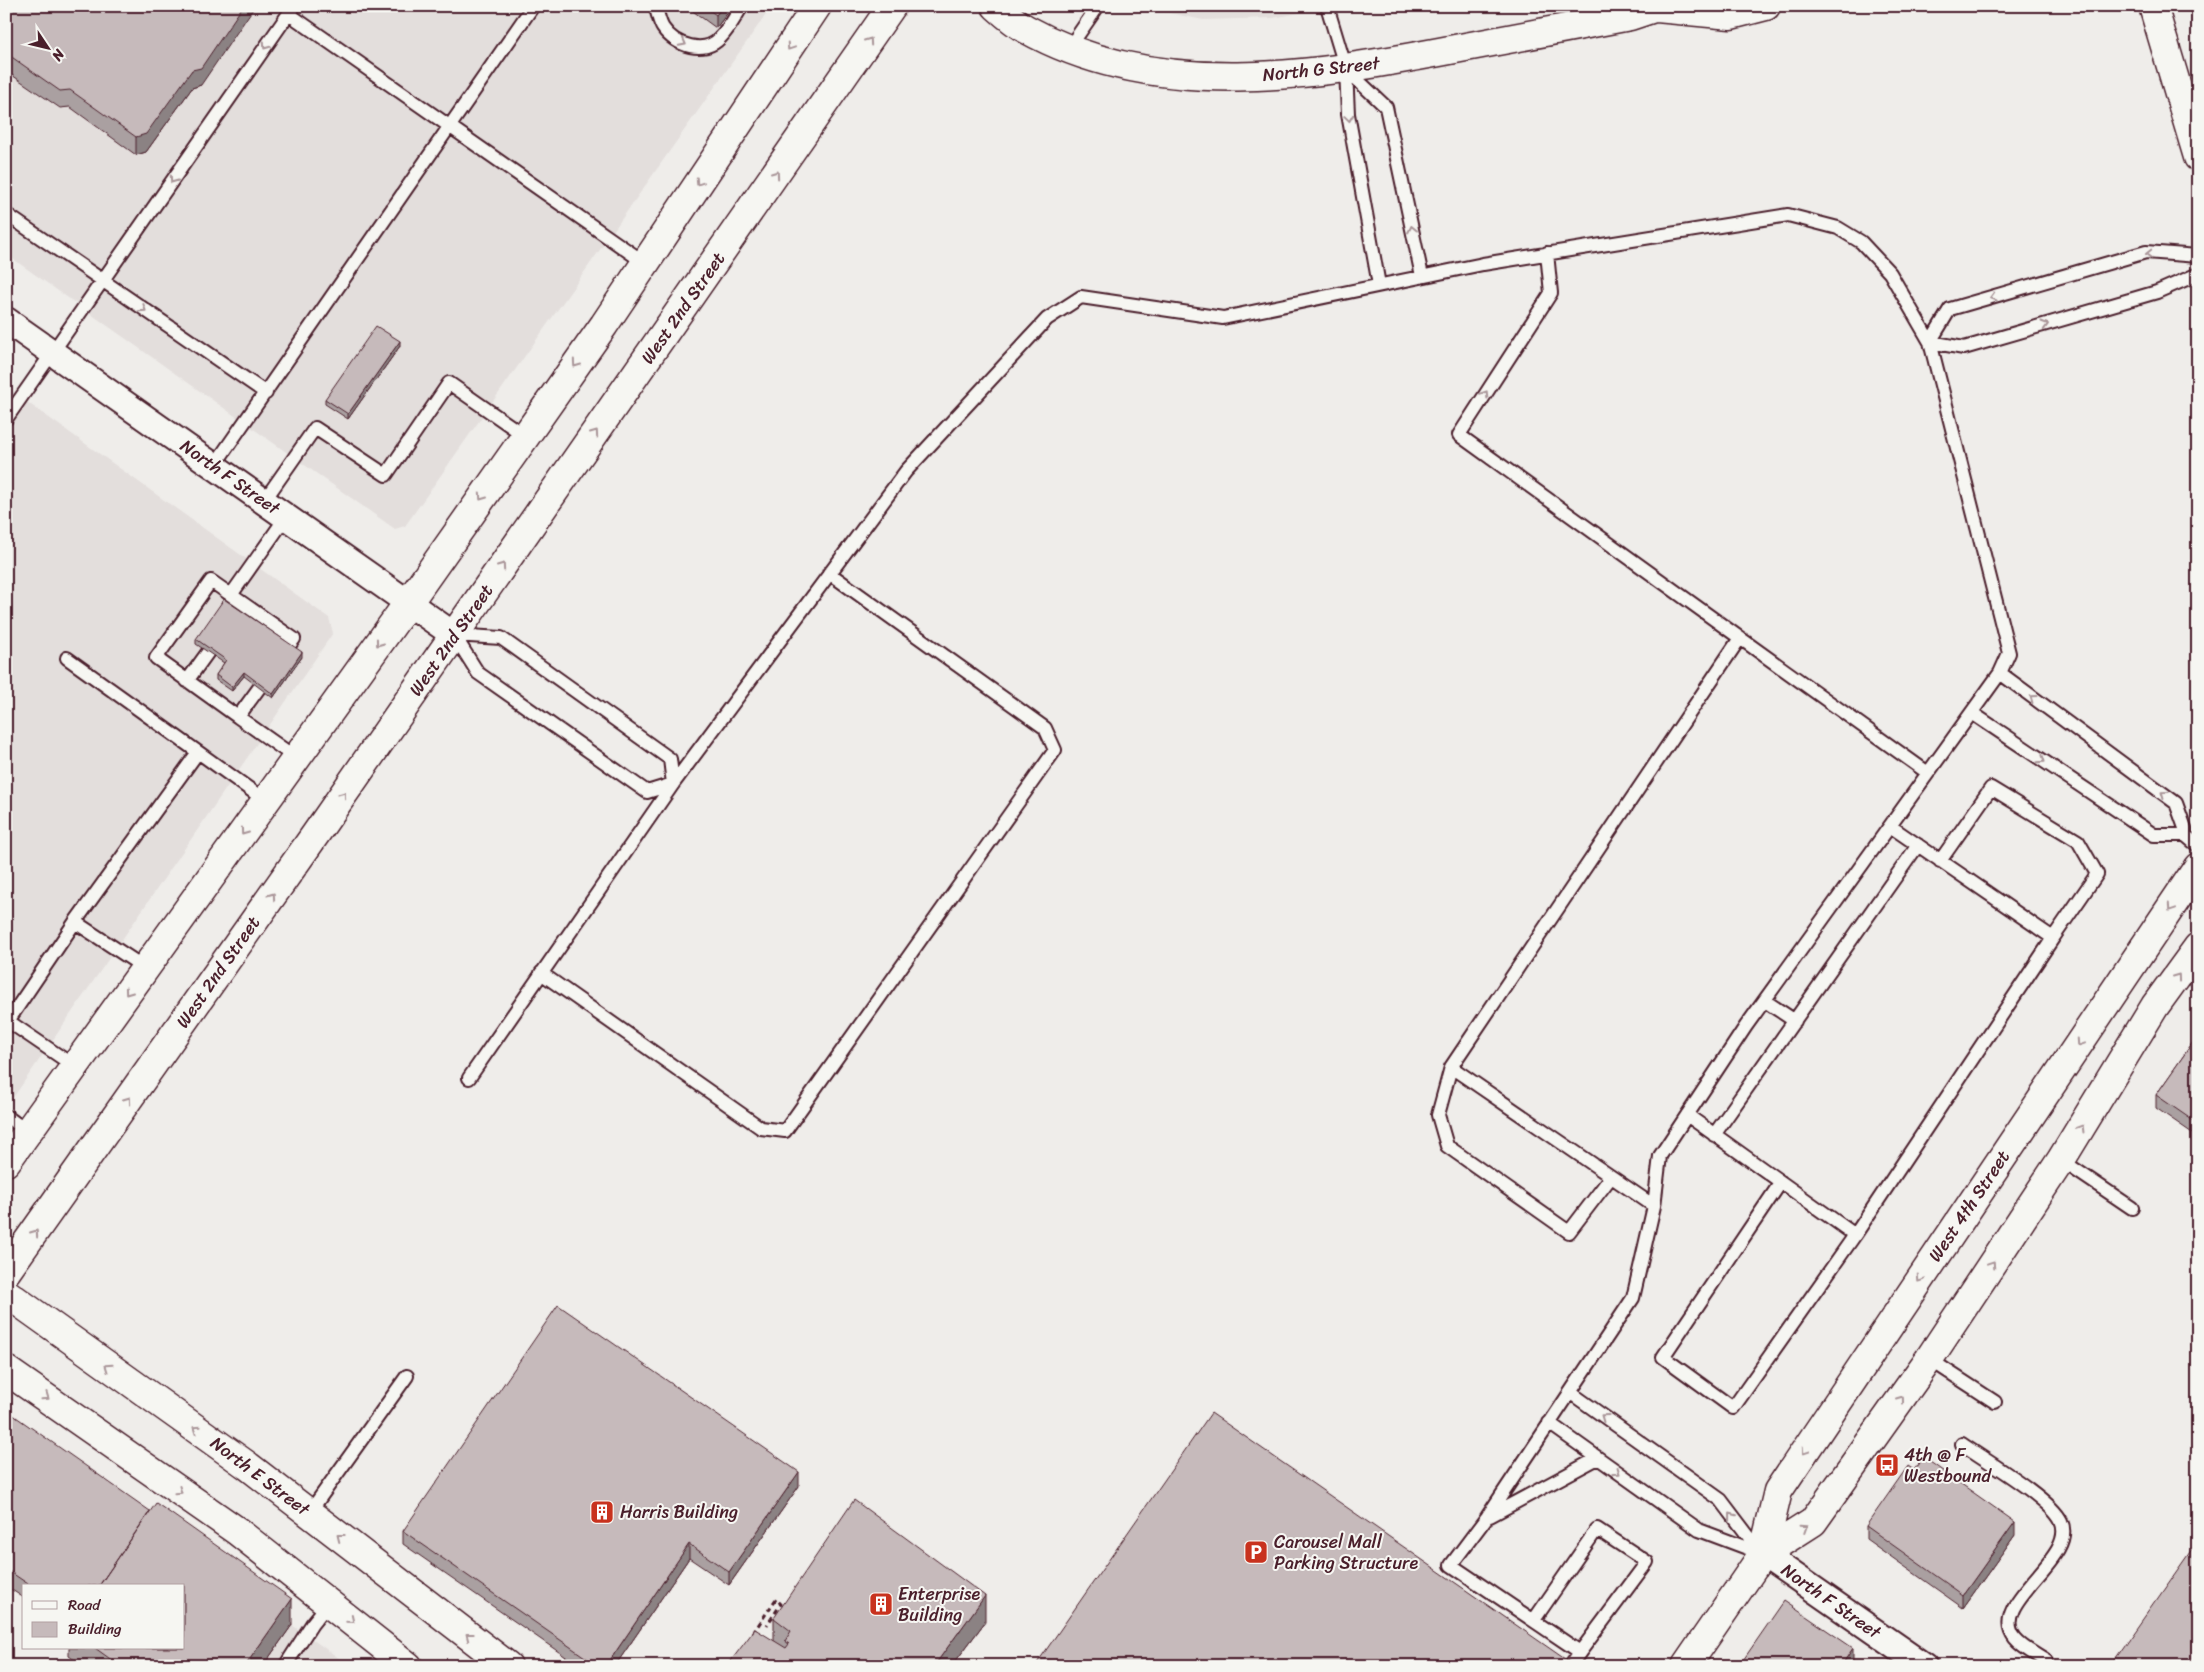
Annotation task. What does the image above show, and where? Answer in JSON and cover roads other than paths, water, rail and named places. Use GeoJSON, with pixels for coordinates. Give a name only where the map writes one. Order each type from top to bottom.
{"type":"FeatureCollection","features":[{"type":"Feature","properties":{"kind":"main road"},"geometry":{"type":"LineString","coordinates":[[6,1162],[17,1124],[74,1066],[408,603],[645,263],[817,6]]}},
{"type":"Feature","properties":{"kind":"main road","name":"West 2nd Street"},"geometry":{"type":"LineString","coordinates":[[6,1272],[454,635],[892,6]]}},
{"type":"Feature","properties":{"kind":"main road","name":"North G Street"},"geometry":{"type":"LineString","coordinates":[[996,6],[1025,29],[1095,59],[1162,73],[1262,77],[1346,69],[1617,12],[1658,7],[1731,15],[1766,6]]}},
{"type":"Feature","properties":{"kind":"main road"},"geometry":{"type":"LineString","coordinates":[[2153,6],[2198,157]]}},
{"type":"Feature","properties":{"kind":"main road","name":"West 4th Street"},"geometry":{"type":"LineString","coordinates":[[1686,1666],[1762,1554],[1778,1491],[2198,867]]}},
{"type":"Feature","properties":{"kind":"main road","name":"West 4th Street"},"geometry":{"type":"LineString","coordinates":[[1762,1554],[1813,1522],[1930,1359],[2061,1160],[2156,1006],[2198,947]]}},
{"type":"Feature","properties":{"kind":"main road","name":"North E Street"},"geometry":{"type":"LineString","coordinates":[[6,1294],[248,1466],[508,1666]]}},
{"type":"Feature","properties":{"kind":"main road"},"geometry":{"type":"LineString","coordinates":[[6,1370],[237,1531],[408,1666]]}},
{"type":"Feature","properties":{"kind":"street","name":"North F Street"},"geometry":{"type":"LineString","coordinates":[[6,320],[454,635]]}},
{"type":"Feature","properties":{"kind":"street","name":"North F Street"},"geometry":{"type":"LineString","coordinates":[[1762,1554],[1924,1666]]}},
{"type":"Feature","properties":{"kind":"lane"},"geometry":{"type":"LineString","coordinates":[[214,466],[533,6]]}},
{"type":"Feature","properties":{"kind":"lane"},"geometry":{"type":"LineString","coordinates":[[655,6],[663,28],[673,37],[689,47],[707,48],[720,39],[742,6]]}},
{"type":"Feature","properties":{"kind":"lane"},"geometry":{"type":"LineString","coordinates":[[1069,48],[1098,6]]}},
{"type":"Feature","properties":{"kind":"lane"},"geometry":{"type":"LineString","coordinates":[[1327,6],[1346,69],[1348,114],[1379,285]]}},
{"type":"Feature","properties":{"kind":"lane"},"geometry":{"type":"LineString","coordinates":[[7,416],[292,10],[450,126],[645,263]]}},
{"type":"Feature","properties":{"kind":"lane"},"geometry":{"type":"LineString","coordinates":[[1346,69],[1386,107],[1422,276]]}},
{"type":"Feature","properties":{"kind":"lane"},"geometry":{"type":"LineString","coordinates":[[6,214],[266,393]]}},
{"type":"Feature","properties":{"kind":"lane"},"geometry":{"type":"LineString","coordinates":[[469,1078],[673,784],[906,471],[1047,319],[1080,297],[1224,318],[1422,276],[1788,215],[1838,228],[1861,242],[1890,273],[1930,342],[2008,653],[2000,674],[1765,1001],[1660,1156],[1654,1206],[1633,1298],[1487,1517],[1451,1564],[1580,1652]]}},
{"type":"Feature","properties":{"kind":"lane"},"geometry":{"type":"LineString","coordinates":[[1930,342],[1950,309],[2146,252],[2198,256]]}},
{"type":"Feature","properties":{"kind":"lane"},"geometry":{"type":"LineString","coordinates":[[1547,254],[1551,293],[1458,435],[1928,773]]}},
{"type":"Feature","properties":{"kind":"lane"},"geometry":{"type":"LineString","coordinates":[[1930,342],[1964,348],[2157,292],[2198,274]]}},
{"type":"Feature","properties":{"kind":"lane"},"geometry":{"type":"LineString","coordinates":[[264,501],[315,428],[386,475],[450,383],[525,436]]}},
{"type":"Feature","properties":{"kind":"lane"},"geometry":{"type":"LineString","coordinates":[[231,595],[286,517]]}},
{"type":"Feature","properties":{"kind":"lane"},"geometry":{"type":"LineString","coordinates":[[541,974],[761,1128],[785,1131],[1055,750],[1045,728],[829,573]]}},
{"type":"Feature","properties":{"kind":"lane"},"geometry":{"type":"LineString","coordinates":[[288,647],[294,639],[240,608],[231,595],[211,581],[156,658],[296,758]]}},
{"type":"Feature","properties":{"kind":"lane"},"geometry":{"type":"LineString","coordinates":[[454,635],[478,673],[647,792],[673,784]]}},
{"type":"Feature","properties":{"kind":"lane"},"geometry":{"type":"LineString","coordinates":[[454,635],[501,638],[670,758],[673,784]]}},
{"type":"Feature","properties":{"kind":"lane"},"geometry":{"type":"LineString","coordinates":[[1611,1177],[1569,1232],[1447,1146],[1438,1114],[1451,1067],[1740,638]]}},
{"type":"Feature","properties":{"kind":"lane"},"geometry":{"type":"LineString","coordinates":[[187,681],[208,652]]}},
{"type":"Feature","properties":{"kind":"lane"},"geometry":{"type":"LineString","coordinates":[[67,658],[266,801]]}},
{"type":"Feature","properties":{"kind":"lane"},"geometry":{"type":"LineString","coordinates":[[2000,674],[2176,803],[2185,835],[2198,846]]}},
{"type":"Feature","properties":{"kind":"lane"},"geometry":{"type":"LineString","coordinates":[[238,717],[259,688]]}},
{"type":"Feature","properties":{"kind":"lane"},"geometry":{"type":"LineString","coordinates":[[1972,713],[2154,835],[2185,835]]}},
{"type":"Feature","properties":{"kind":"lane"},"geometry":{"type":"LineString","coordinates":[[74,1066],[7,1022],[75,922],[198,752]]}},
{"type":"Feature","properties":{"kind":"lane"},"geometry":{"type":"LineString","coordinates":[[1782,1182],[1663,1357],[1733,1408],[1855,1236],[2097,874],[2078,841],[1991,788],[1940,860]]}},
{"type":"Feature","properties":{"kind":"lane"},"geometry":{"type":"LineString","coordinates":[[1890,826],[2053,938]]}},
{"type":"Feature","properties":{"kind":"lane"},"geometry":{"type":"LineString","coordinates":[[1714,1135],[1918,845]]}},
{"type":"Feature","properties":{"kind":"lane"},"geometry":{"type":"LineString","coordinates":[[75,922],[145,968]]}},
{"type":"Feature","properties":{"kind":"lane"},"geometry":{"type":"LineString","coordinates":[[1765,1001],[1795,1021]]}},
{"type":"Feature","properties":{"kind":"lane"},"geometry":{"type":"LineString","coordinates":[[1451,1067],[1654,1206]]}},
{"type":"Feature","properties":{"kind":"lane"},"geometry":{"type":"LineString","coordinates":[[1687,1115],[1855,1236]]}},
{"type":"Feature","properties":{"kind":"lane"},"geometry":{"type":"LineString","coordinates":[[2061,1160],[2132,1208]]}},
{"type":"Feature","properties":{"kind":"lane"},"geometry":{"type":"LineString","coordinates":[[1930,1359],[1995,1402]]}},
{"type":"Feature","properties":{"kind":"lane"},"geometry":{"type":"LineString","coordinates":[[309,1513],[407,1376]]}},
{"type":"Feature","properties":{"kind":"lane"},"geometry":{"type":"LineString","coordinates":[[1571,1393],[1721,1500],[1762,1554]]}},
{"type":"Feature","properties":{"kind":"lane"},"geometry":{"type":"LineString","coordinates":[[1549,1423],[1699,1530],[1762,1554]]}},
{"type":"Feature","properties":{"kind":"lane"},"geometry":{"type":"LineString","coordinates":[[1962,1444],[2048,1504],[2061,1520],[2064,1531],[2061,1545],[2024,1593],[2011,1616],[2008,1626],[2016,1640],[2046,1661],[2043,1666]]}},
{"type":"Feature","properties":{"kind":"lane"},"geometry":{"type":"LineString","coordinates":[[1487,1517],[1598,1458]]}},
{"type":"Feature","properties":{"kind":"lane"},"geometry":{"type":"LineString","coordinates":[[1534,1620],[1597,1529],[1646,1562],[1570,1666]]}},
{"type":"Feature","properties":{"kind":"lane"},"geometry":{"type":"LineString","coordinates":[[291,1664],[312,1624],[329,1603]]}},
{"type":"Feature","properties":{"kind":"place","name":"4th @ F Westbound"},"geometry":{"type":"Point","coordinates":[1887,1465]}},
{"type":"Feature","properties":{"kind":"place","name":"Harris Building"},"geometry":{"type":"Point","coordinates":[602,1512]}},
{"type":"Feature","properties":{"kind":"place","name":"Carousel Mall Parking Structure"},"geometry":{"type":"Point","coordinates":[1256,1552]}},
{"type":"Feature","properties":{"kind":"place","name":"Enterprise Building"},"geometry":{"type":"Point","coordinates":[881,1604]}}]}
